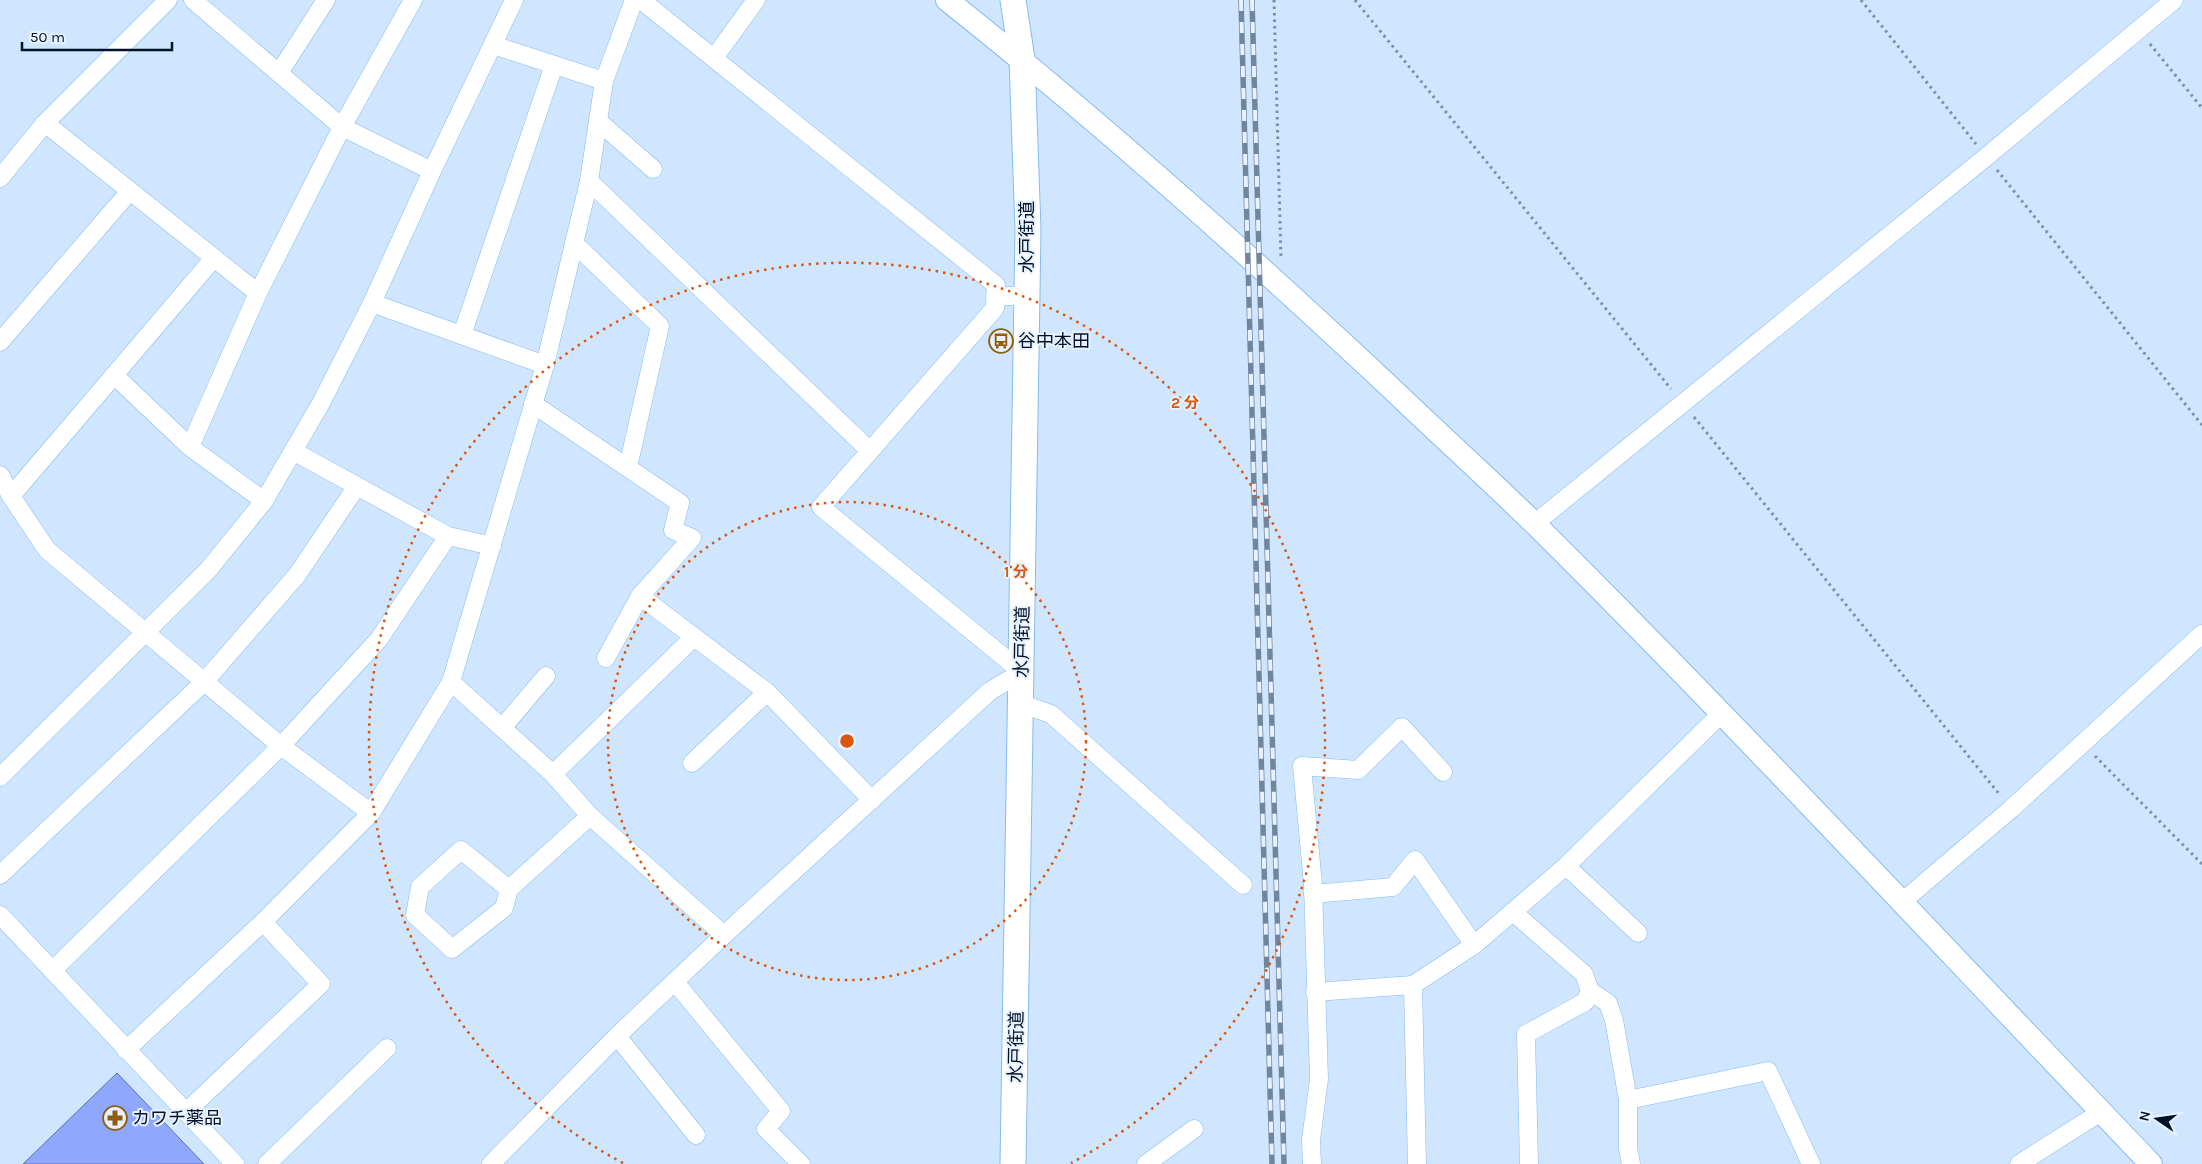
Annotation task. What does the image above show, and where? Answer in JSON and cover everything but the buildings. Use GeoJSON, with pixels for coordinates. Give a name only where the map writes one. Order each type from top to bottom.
{"type":"FeatureCollection","features":[{"type":"Feature","properties":{"kind":"main road","name":"水戸街道"},"geometry":{"type":"LineString","coordinates":[[1013,0],[1022,59],[1026,142],[1027,294],[1014,1164]]}},
{"type":"Feature","properties":{"kind":"street"},"geometry":{"type":"LineString","coordinates":[[0,178],[45,123],[168,0]]}},
{"type":"Feature","properties":{"kind":"street"},"geometry":{"type":"LineString","coordinates":[[192,0],[342,127],[432,171]]}},
{"type":"Feature","properties":{"kind":"street"},"geometry":{"type":"LineString","coordinates":[[278,73],[326,0]]}},
{"type":"Feature","properties":{"kind":"street"},"geometry":{"type":"LineString","coordinates":[[190,446],[258,293],[342,127],[413,0]]}},
{"type":"Feature","properties":{"kind":"street"},"geometry":{"type":"LineString","coordinates":[[0,777],[208,570],[264,501],[322,402],[372,303],[432,171],[514,0]]}},
{"type":"Feature","properties":{"kind":"street"},"geometry":{"type":"LineString","coordinates":[[126,1050],[264,922],[371,813],[451,682],[545,365],[589,181],[604,81],[634,0]]}},
{"type":"Feature","properties":{"kind":"street"},"geometry":{"type":"LineString","coordinates":[[492,1164],[617,1036],[724,935],[990,691],[1022,672],[821,507],[995,308],[996,285],[641,0]]}},
{"type":"Feature","properties":{"kind":"street"},"geometry":{"type":"LineString","coordinates":[[714,58],[756,0]]}},
{"type":"Feature","properties":{"kind":"street"},"geometry":{"type":"LineString","coordinates":[[948,0],[1022,59],[1282,286],[1534,524],[1722,713],[1903,901],[2151,1164]]}},
{"type":"Feature","properties":{"kind":"street"},"geometry":{"type":"LineString","coordinates":[[1534,524],[1986,157],[2174,0]]}},
{"type":"Feature","properties":{"kind":"street"},"geometry":{"type":"LineString","coordinates":[[493,45],[604,81]]}},
{"type":"Feature","properties":{"kind":"street"},"geometry":{"type":"LineString","coordinates":[[462,335],[554,64]]}},
{"type":"Feature","properties":{"kind":"street"},"geometry":{"type":"LineString","coordinates":[[598,121],[653,169]]}},
{"type":"Feature","properties":{"kind":"street"},"geometry":{"type":"LineString","coordinates":[[45,123],[258,293]]}},
{"type":"Feature","properties":{"kind":"street"},"geometry":{"type":"LineString","coordinates":[[589,181],[870,451]]}},
{"type":"Feature","properties":{"kind":"street"},"geometry":{"type":"LineString","coordinates":[[0,342],[130,191]]}},
{"type":"Feature","properties":{"kind":"street"},"geometry":{"type":"LineString","coordinates":[[574,243],[660,326],[628,468]]}},
{"type":"Feature","properties":{"kind":"street"},"geometry":{"type":"LineString","coordinates":[[11,496],[214,258]]}},
{"type":"Feature","properties":{"kind":"street"},"geometry":{"type":"LineString","coordinates":[[995,297],[1027,294]]}},
{"type":"Feature","properties":{"kind":"street"},"geometry":{"type":"LineString","coordinates":[[372,303],[545,365]]}},
{"type":"Feature","properties":{"kind":"street"},"geometry":{"type":"LineString","coordinates":[[114,375],[190,446],[264,501]]}},
{"type":"Feature","properties":{"kind":"street"},"geometry":{"type":"LineString","coordinates":[[534,404],[680,503],[673,530],[692,538],[640,596],[606,658]]}},
{"type":"Feature","properties":{"kind":"street"},"geometry":{"type":"LineString","coordinates":[[293,451],[448,536],[492,546]]}},
{"type":"Feature","properties":{"kind":"street"},"geometry":{"type":"LineString","coordinates":[[0,475],[11,496],[48,550],[145,634],[281,746],[371,813]]}},
{"type":"Feature","properties":{"kind":"street"},"geometry":{"type":"LineString","coordinates":[[0,875],[204,682],[297,575],[357,486]]}},
{"type":"Feature","properties":{"kind":"street"},"geometry":{"type":"LineString","coordinates":[[52,971],[281,746],[379,639],[448,536]]}},
{"type":"Feature","properties":{"kind":"street"},"geometry":{"type":"LineString","coordinates":[[640,596],[767,692],[872,800]]}},
{"type":"Feature","properties":{"kind":"street"},"geometry":{"type":"LineString","coordinates":[[1903,901],[2011,809],[2202,634]]}},
{"type":"Feature","properties":{"kind":"street"},"geometry":{"type":"LineString","coordinates":[[552,774],[694,636]]}},
{"type":"Feature","properties":{"kind":"street"},"geometry":{"type":"LineString","coordinates":[[502,728],[546,676]]}},
{"type":"Feature","properties":{"kind":"street"},"geometry":{"type":"LineString","coordinates":[[451,682],[552,774],[590,816],[724,935]]}},
{"type":"Feature","properties":{"kind":"street"},"geometry":{"type":"LineString","coordinates":[[692,763],[767,692]]}},
{"type":"Feature","properties":{"kind":"street"},"geometry":{"type":"LineString","coordinates":[[1022,704],[1051,714],[1243,885]]}},
{"type":"Feature","properties":{"kind":"street"},"geometry":{"type":"LineString","coordinates":[[1315,992],[1413,985],[1474,945],[1566,866],[1722,713]]}},
{"type":"Feature","properties":{"kind":"street"},"geometry":{"type":"LineString","coordinates":[[1312,1164],[1311,1140],[1319,1079],[1313,894],[1302,766],[1358,770],[1402,727],[1443,772]]}},
{"type":"Feature","properties":{"kind":"street"},"geometry":{"type":"LineString","coordinates":[[509,889],[461,850],[420,887],[416,915],[452,949],[504,908],[509,889],[590,816]]}},
{"type":"Feature","properties":{"kind":"street"},"geometry":{"type":"LineString","coordinates":[[1313,894],[1393,887],[1415,860],[1474,945]]}},
{"type":"Feature","properties":{"kind":"street"},"geometry":{"type":"LineString","coordinates":[[1566,866],[1638,933]]}},
{"type":"Feature","properties":{"kind":"street"},"geometry":{"type":"LineString","coordinates":[[1513,912],[1584,974],[1590,991],[1608,1003],[1614,1020],[1628,1100],[1628,1148],[1631,1164]]}},
{"type":"Feature","properties":{"kind":"street"},"geometry":{"type":"LineString","coordinates":[[0,915],[235,1164]]}},
{"type":"Feature","properties":{"kind":"street"},"geometry":{"type":"LineString","coordinates":[[186,1112],[321,984],[264,922]]}},
{"type":"Feature","properties":{"kind":"street"},"geometry":{"type":"LineString","coordinates":[[674,982],[781,1111],[766,1129],[801,1164]]}},
{"type":"Feature","properties":{"kind":"street"},"geometry":{"type":"LineString","coordinates":[[1413,985],[1417,1164]]}},
{"type":"Feature","properties":{"kind":"street"},"geometry":{"type":"LineString","coordinates":[[1529,1164],[1526,1034],[1585,1002],[1590,991]]}},
{"type":"Feature","properties":{"kind":"street"},"geometry":{"type":"LineString","coordinates":[[617,1036],[696,1135]]}},
{"type":"Feature","properties":{"kind":"street"},"geometry":{"type":"LineString","coordinates":[[267,1164],[387,1048]]}},
{"type":"Feature","properties":{"kind":"street"},"geometry":{"type":"LineString","coordinates":[[1628,1100],[1768,1071],[1811,1164]]}},
{"type":"Feature","properties":{"kind":"street"},"geometry":{"type":"LineString","coordinates":[[2019,1164],[2101,1112]]}},
{"type":"Feature","properties":{"kind":"street"},"geometry":{"type":"LineString","coordinates":[[1146,1164],[1194,1129]]}},
{"type":"Feature","properties":{"kind":"path"},"geometry":{"type":"LineString","coordinates":[[1274,0],[1282,286]]}},
{"type":"Feature","properties":{"kind":"path"},"geometry":{"type":"LineString","coordinates":[[1860,0],[2202,424]]}},
{"type":"Feature","properties":{"kind":"path"},"geometry":{"type":"LineString","coordinates":[[2138,30],[2202,108]]}},
{"type":"Feature","properties":{"kind":"path"},"geometry":{"type":"LineString","coordinates":[[2083,744],[2202,864]]}},
{"type":"Feature","properties":{"kind":"railway"},"geometry":{"type":"LineString","coordinates":[[1241,0],[1272,1164]]}},
{"type":"Feature","properties":{"kind":"railway"},"geometry":{"type":"LineString","coordinates":[[1252,0],[1284,1164]]}},
{"type":"Feature","properties":{"kind":"place","name":"谷中本田"},"geometry":{"type":"Point","coordinates":[1001,341]}},
{"type":"Feature","properties":{"kind":"place","name":"カワチ薬品"},"geometry":{"type":"Point","coordinates":[115,1118]}}]}
